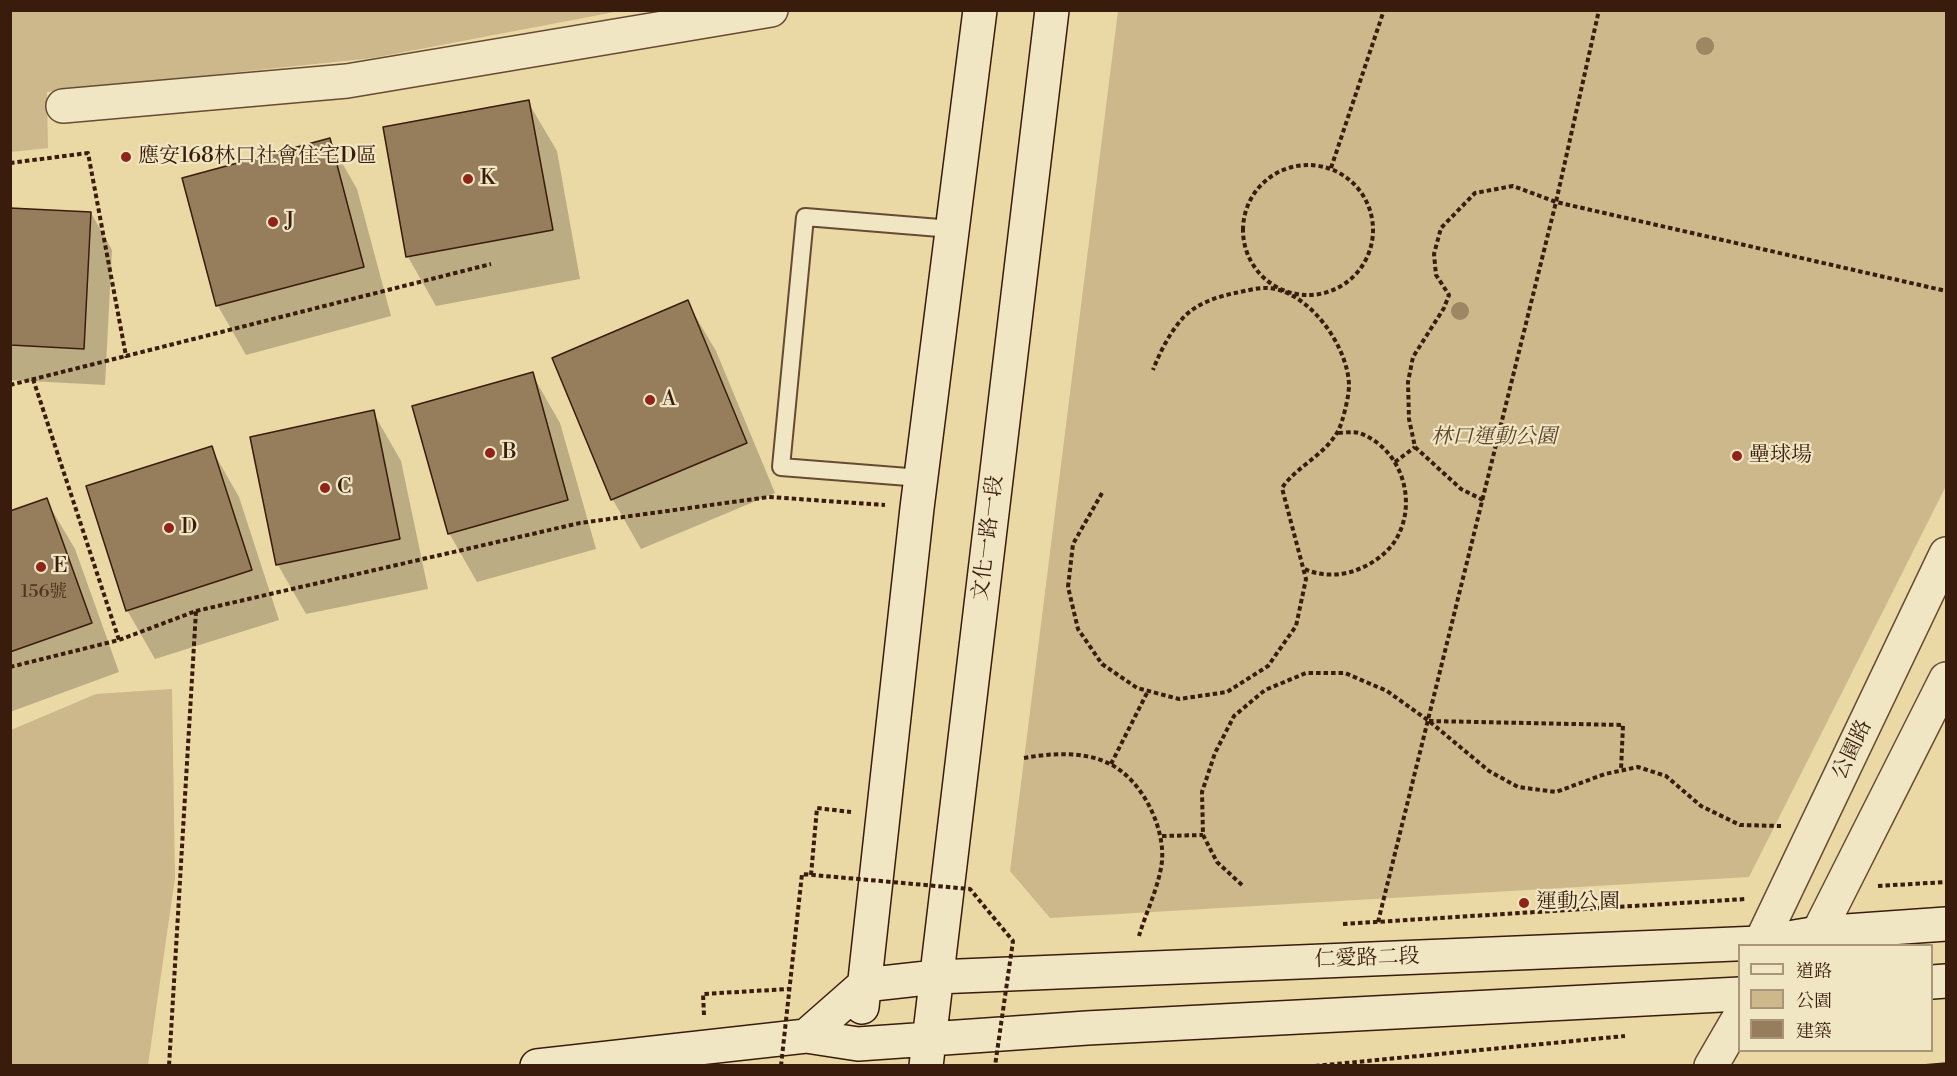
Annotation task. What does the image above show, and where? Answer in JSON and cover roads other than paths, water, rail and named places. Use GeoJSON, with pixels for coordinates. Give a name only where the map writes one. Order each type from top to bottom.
{"type":"FeatureCollection","features":[{"type":"Feature","properties":{"kind":"main road"},"geometry":{"type":"LineString","coordinates":[[63,106],[347,81],[771,10]]}},
{"type":"Feature","properties":{"kind":"main road"},"geometry":{"type":"LineString","coordinates":[[857,1055],[919,493],[980,10]]}},
{"type":"Feature","properties":{"kind":"main road","name":"文化一路一段"},"geometry":{"type":"LineString","coordinates":[[927,1053],[1052,10]]}},
{"type":"Feature","properties":{"kind":"main road","name":"公園路"},"geometry":{"type":"LineString","coordinates":[[1759,944],[1947,554]]}},
{"type":"Feature","properties":{"kind":"main road"},"geometry":{"type":"LineString","coordinates":[[1811,939],[1947,679]]}},
{"type":"Feature","properties":{"kind":"main road"},"geometry":{"type":"LineString","coordinates":[[1844,769],[1890,789]]}},
{"type":"Feature","properties":{"kind":"main road","name":"仁愛路二段"},"geometry":{"type":"LineString","coordinates":[[1759,944],[1947,924]]}},
{"type":"Feature","properties":{"kind":"main road","name":"仁愛路二段"},"geometry":{"type":"LineString","coordinates":[[864,985],[936,977],[1738,945]]}},
{"type":"Feature","properties":{"kind":"main road"},"geometry":{"type":"LineString","coordinates":[[806,1036],[864,985]]}},
{"type":"Feature","properties":{"kind":"main road"},"geometry":{"type":"LineString","coordinates":[[537,1065],[806,1036],[857,1055],[927,1053],[1087,1028],[1738,994]]}},
{"type":"Feature","properties":{"kind":"main road"},"geometry":{"type":"LineString","coordinates":[[1711,1065],[1738,1019]]}},
{"type":"Feature","properties":{"kind":"lane"},"geometry":{"type":"LineString","coordinates":[[919,493],[781,467],[804,217],[952,229]]}},
{"type":"Feature","properties":{"kind":"place","name":"應安168林口社會住宅D區"},"geometry":{"type":"Point","coordinates":[126,157]}},
{"type":"Feature","properties":{"kind":"place","name":"K"},"geometry":{"type":"Point","coordinates":[468,179]}},
{"type":"Feature","properties":{"kind":"place","name":"J"},"geometry":{"type":"Point","coordinates":[273,222]}},
{"type":"Feature","properties":{"kind":"place","name":"A"},"geometry":{"type":"Point","coordinates":[650,400]}},
{"type":"Feature","properties":{"kind":"place","name":"B"},"geometry":{"type":"Point","coordinates":[490,453]}},
{"type":"Feature","properties":{"kind":"place","name":"壘球場"},"geometry":{"type":"Point","coordinates":[1737,456]}},
{"type":"Feature","properties":{"kind":"place","name":"C"},"geometry":{"type":"Point","coordinates":[325,488]}},
{"type":"Feature","properties":{"kind":"place","name":"D"},"geometry":{"type":"Point","coordinates":[169,528]}},
{"type":"Feature","properties":{"kind":"place","name":"E"},"geometry":{"type":"Point","coordinates":[41,567]}},
{"type":"Feature","properties":{"kind":"place","name":"運動公園"},"geometry":{"type":"Point","coordinates":[1524,903]}},
{"type":"Feature","properties":{"kind":"park label","name":"林口運動公園"},"geometry":{"type":"Point","coordinates":[1494,438]}}]}
